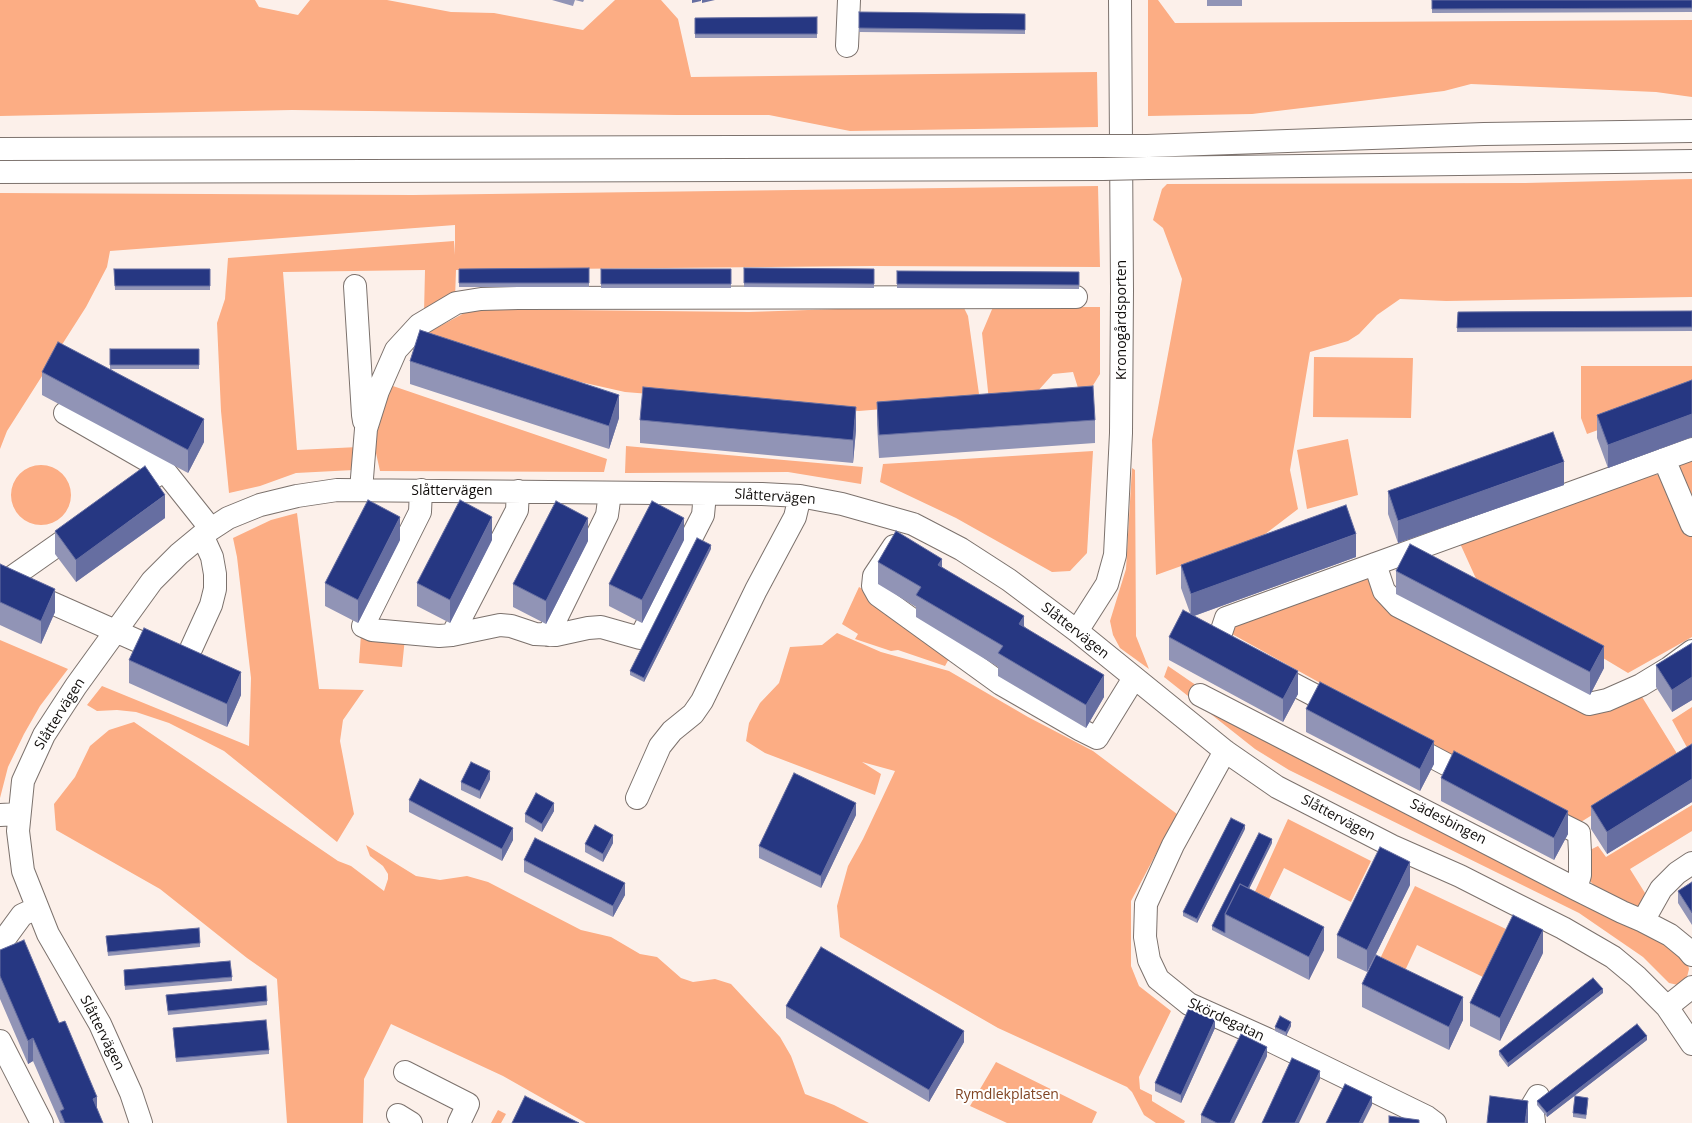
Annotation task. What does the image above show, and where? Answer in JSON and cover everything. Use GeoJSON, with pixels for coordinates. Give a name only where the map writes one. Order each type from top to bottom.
{"type":"FeatureCollection","features":[{"type":"Feature","properties":{"kind":"main road"},"geometry":{"type":"LineString","coordinates":[[847,46],[849,0]]}},
{"type":"Feature","properties":{"kind":"main road","name":"Kronogårdsporten"},"geometry":{"type":"LineString","coordinates":[[1077,631],[1107,584],[1115,555],[1121,426],[1122,282],[1120,0]]}},
{"type":"Feature","properties":{"kind":"main road"},"geometry":{"type":"LineString","coordinates":[[0,149],[1147,146],[1484,134],[1692,131]]}},
{"type":"Feature","properties":{"kind":"main road"},"geometry":{"type":"LineString","coordinates":[[0,172],[1104,169],[1692,162]]}},
{"type":"Feature","properties":{"kind":"main road"},"geometry":{"type":"LineString","coordinates":[[355,286],[362,415],[366,429]]}},
{"type":"Feature","properties":{"kind":"main road"},"geometry":{"type":"LineString","coordinates":[[361,490],[366,429],[378,391],[396,350],[419,325],[456,303],[481,299],[518,298],[1076,297]]}},
{"type":"Feature","properties":{"kind":"main road"},"geometry":{"type":"LineString","coordinates":[[2,581],[193,665],[215,589],[215,574],[206,532],[164,470],[65,413]]}},
{"type":"Feature","properties":{"kind":"main road"},"geometry":{"type":"LineString","coordinates":[[1359,719],[1218,645],[1226,618],[1692,449]]}},
{"type":"Feature","properties":{"kind":"main road"},"geometry":{"type":"LineString","coordinates":[[1664,459],[1692,525]]}},
{"type":"Feature","properties":{"kind":"main road"},"geometry":{"type":"LineString","coordinates":[[2,581],[164,470]]}},
{"type":"Feature","properties":{"kind":"main road","name":"Slåttervägen"},"geometry":{"type":"LineString","coordinates":[[141,1123],[131,1093],[100,1024],[48,934],[23,871],[18,831],[9,815],[44,735],[152,581],[179,554],[206,532],[228,518],[260,505],[297,496],[337,490],[518,491],[800,496],[842,504],[908,523],[961,549],[1009,580],[1077,631],[1225,751],[1277,787],[1392,846],[1460,876],[1590,943],[1613,957],[1631,972],[1667,1007],[1692,1044]]}},
{"type":"Feature","properties":{"kind":"main road"},"geometry":{"type":"LineString","coordinates":[[421,490],[420,512],[363,626],[372,630],[439,636],[452,635],[500,625],[510,626],[535,634],[556,635],[588,628],[601,627],[640,638],[703,515],[705,494]]}},
{"type":"Feature","properties":{"kind":"main road"},"geometry":{"type":"LineString","coordinates":[[452,635],[517,510],[518,491]]}},
{"type":"Feature","properties":{"kind":"main road"},"geometry":{"type":"LineString","coordinates":[[548,635],[607,515],[610,493]]}},
{"type":"Feature","properties":{"kind":"main road"},"geometry":{"type":"LineString","coordinates":[[637,798],[660,746],[672,731],[693,714],[702,701],[756,590],[795,518],[800,496]]}},
{"type":"Feature","properties":{"kind":"main road"},"geometry":{"type":"LineString","coordinates":[[908,523],[874,576],[873,586],[878,595],[1001,684],[1097,738],[1134,678]]}},
{"type":"Feature","properties":{"kind":"main road"},"geometry":{"type":"LineString","coordinates":[[1375,564],[1384,591],[1398,606],[1589,704],[1607,700],[1641,685],[1669,668],[1692,651]]}},
{"type":"Feature","properties":{"kind":"main road","name":"Sädesbingen"},"geometry":{"type":"LineString","coordinates":[[1200,695],[1576,889],[1622,912],[1644,920],[1670,935],[1692,955]]}},
{"type":"Feature","properties":{"kind":"main road"},"geometry":{"type":"LineString","coordinates":[[1387,733],[1494,789]]}},
{"type":"Feature","properties":{"kind":"main road","name":"Skördegatan"},"geometry":{"type":"LineString","coordinates":[[1225,751],[1173,845],[1146,904],[1145,937],[1149,960],[1158,979],[1189,1004],[1267,1039],[1427,1117],[1435,1123]]}},
{"type":"Feature","properties":{"kind":"main road"},"geometry":{"type":"LineString","coordinates":[[1522,804],[1585,826],[1580,852],[1580,875],[1576,889]]}},
{"type":"Feature","properties":{"kind":"main road"},"geometry":{"type":"LineString","coordinates":[[1644,920],[1661,889],[1677,873],[1692,863]]}},
{"type":"Feature","properties":{"kind":"main road"},"geometry":{"type":"LineString","coordinates":[[0,945],[22,915],[37,908]]}},
{"type":"Feature","properties":{"kind":"main road"},"geometry":{"type":"LineString","coordinates":[[1667,1007],[1692,987]]}},
{"type":"Feature","properties":{"kind":"main road"},"geometry":{"type":"LineString","coordinates":[[0,1041],[42,1123]]}},
{"type":"Feature","properties":{"kind":"main road"},"geometry":{"type":"LineString","coordinates":[[405,1072],[468,1104],[459,1123]]}},
{"type":"Feature","properties":{"kind":"main road"},"geometry":{"type":"LineString","coordinates":[[1537,1123],[1532,1106],[1538,1096]]}},
{"type":"Feature","properties":{"kind":"green space"},"geometry":{"type":"Polygon","coordinates":[[[0,0],[255,0],[259,7],[298,15],[310,0],[387,0],[451,12],[494,13],[583,30],[615,0],[661,0],[678,19],[691,77],[1097,72],[1098,127],[850,131],[769,115],[292,110],[0,116],[0,0]]]}},
{"type":"Feature","properties":{"kind":"green space"},"geometry":{"type":"Polygon","coordinates":[[[1148,0],[1158,0],[1175,23],[1692,20],[1692,97],[1656,92],[1471,84],[1444,91],[1252,114],[1148,116],[1148,0]]]}},
{"type":"Feature","properties":{"kind":"green space"},"geometry":{"type":"Polygon","coordinates":[[[1692,179],[1692,297],[1446,301],[1400,299],[1377,315],[1359,334],[1348,341],[1310,352],[1290,470],[1298,509],[1260,538],[1156,575],[1152,440],[1182,279],[1163,228],[1153,220],[1162,189],[1167,184],[1525,183],[1692,179]]]}},
{"type":"Feature","properties":{"kind":"green space"},"geometry":{"type":"Polygon","coordinates":[[[1098,186],[1100,267],[872,266],[456,270],[455,299],[424,313],[425,270],[283,272],[297,450],[358,447],[354,470],[296,473],[260,486],[229,493],[221,411],[217,323],[225,299],[228,258],[454,241],[455,255],[455,225],[110,251],[107,267],[86,307],[7,431],[0,449],[0,193],[413,195],[1098,186]]]}},
{"type":"Feature","properties":{"kind":"green space"},"geometry":{"type":"Polygon","coordinates":[[[956,305],[964,308],[968,316],[980,401],[859,411],[625,392],[545,374],[427,333],[472,309],[749,312],[956,305]]]}},
{"type":"Feature","properties":{"kind":"green space"},"geometry":{"type":"Polygon","coordinates":[[[993,307],[1100,307],[1100,374],[1092,387],[1079,391],[1073,372],[1053,374],[1037,392],[989,401],[982,333],[993,307]]]}},
{"type":"Feature","properties":{"kind":"green space"},"geometry":{"type":"Polygon","coordinates":[[[1314,357],[1413,358],[1411,418],[1313,417],[1314,357]]]}},
{"type":"Feature","properties":{"kind":"green space"},"geometry":{"type":"Polygon","coordinates":[[[1581,366],[1692,366],[1692,396],[1587,434],[1581,418],[1581,366]]]}},
{"type":"Feature","properties":{"kind":"green space"},"geometry":{"type":"Polygon","coordinates":[[[390,385],[607,459],[604,472],[380,471],[374,444],[390,385]]]}},
{"type":"Feature","properties":{"kind":"green space"},"geometry":{"type":"Polygon","coordinates":[[[1348,439],[1358,495],[1307,509],[1297,450],[1348,439]]]}},
{"type":"Feature","properties":{"kind":"green space"},"geometry":{"type":"Polygon","coordinates":[[[626,446],[863,467],[861,484],[788,472],[625,473],[626,446]]]}},
{"type":"Feature","properties":{"kind":"green space"},"geometry":{"type":"Polygon","coordinates":[[[1093,451],[1087,553],[1070,571],[1052,572],[956,518],[880,482],[883,464],[1093,451]]]}},
{"type":"Feature","properties":{"kind":"green space"},"geometry":{"type":"Polygon","coordinates":[[[1692,455],[1692,511],[1678,470],[1681,462],[1692,455]]]}},
{"type":"Feature","properties":{"kind":"green space"},"geometry":{"type":"Polygon","coordinates":[[[41,465],[57,470],[62,474],[66,479],[71,495],[66,511],[62,516],[57,520],[41,525],[25,520],[20,516],[16,511],[11,495],[16,479],[20,474],[25,470],[41,465]]]}},
{"type":"Feature","properties":{"kind":"green space"},"geometry":{"type":"Polygon","coordinates":[[[1132,468],[1135,470],[1136,636],[1149,669],[1120,648],[1113,635],[1110,621],[1126,569],[1132,468]]]}},
{"type":"Feature","properties":{"kind":"green space"},"geometry":{"type":"Polygon","coordinates":[[[1649,472],[1664,477],[1683,524],[1692,537],[1692,637],[1628,673],[1478,583],[1458,539],[1649,472]]]}},
{"type":"Feature","properties":{"kind":"green space"},"geometry":{"type":"Polygon","coordinates":[[[297,513],[319,689],[364,690],[343,720],[340,741],[354,814],[337,842],[224,751],[169,723],[136,712],[117,710],[97,711],[87,705],[102,686],[249,746],[251,678],[237,557],[233,538],[271,520],[297,513]]]}},
{"type":"Feature","properties":{"kind":"green space"},"geometry":{"type":"Polygon","coordinates":[[[1366,570],[1383,601],[1568,698],[1639,692],[1681,760],[1576,825],[1232,634],[1229,622],[1366,570]]]}},
{"type":"Feature","properties":{"kind":"green space"},"geometry":{"type":"Polygon","coordinates":[[[859,587],[951,655],[945,666],[898,650],[891,651],[855,639],[858,634],[842,624],[859,587]]]}},
{"type":"Feature","properties":{"kind":"green space"},"geometry":{"type":"Polygon","coordinates":[[[837,633],[881,652],[949,671],[1028,717],[1093,751],[1177,814],[1131,901],[1131,966],[1139,986],[1171,1011],[1139,1077],[1140,1089],[1152,1095],[1152,1101],[1185,1121],[1184,1123],[1156,1123],[1144,1115],[1132,1092],[1127,1087],[998,1028],[840,937],[837,906],[848,866],[863,839],[895,771],[862,762],[881,774],[875,795],[765,753],[746,741],[749,723],[760,703],[779,683],[790,647],[822,645],[837,633]]]}},
{"type":"Feature","properties":{"kind":"green space"},"geometry":{"type":"Polygon","coordinates":[[[361,634],[405,638],[402,667],[359,663],[361,634]]]}},
{"type":"Feature","properties":{"kind":"green space"},"geometry":{"type":"Polygon","coordinates":[[[0,640],[68,669],[40,706],[24,734],[8,767],[0,798],[0,640]]]}},
{"type":"Feature","properties":{"kind":"green space"},"geometry":{"type":"Polygon","coordinates":[[[1168,666],[1279,742],[1573,894],[1686,957],[1689,969],[1687,977],[1678,985],[1669,983],[1643,957],[1579,913],[1289,770],[1255,749],[1164,677],[1168,666]]]}},
{"type":"Feature","properties":{"kind":"green space"},"geometry":{"type":"Polygon","coordinates":[[[1692,707],[1692,752],[1690,753],[1672,720],[1692,707]]]}},
{"type":"Feature","properties":{"kind":"green space"},"geometry":{"type":"Polygon","coordinates":[[[134,722],[338,861],[351,866],[384,891],[388,874],[383,866],[370,856],[366,845],[416,876],[440,880],[467,876],[488,882],[581,930],[611,937],[640,954],[657,957],[681,978],[693,982],[715,979],[731,984],[780,1037],[791,1056],[805,1094],[834,1105],[869,1123],[586,1123],[503,1076],[391,1024],[364,1079],[363,1123],[287,1123],[277,979],[247,958],[160,889],[56,830],[54,804],[75,777],[90,746],[109,730],[134,722]]]}},
{"type":"Feature","properties":{"kind":"green space"},"geometry":{"type":"Polygon","coordinates":[[[1692,805],[1692,831],[1630,869],[1645,893],[1644,900],[1638,907],[1634,908],[1599,891],[1590,881],[1587,864],[1588,851],[1598,846],[1606,857],[1692,805]]]}},
{"type":"Feature","properties":{"kind":"green space"},"geometry":{"type":"Polygon","coordinates":[[[1288,819],[1371,861],[1351,902],[1284,868],[1262,913],[1248,907],[1288,819]]]}},
{"type":"Feature","properties":{"kind":"green space"},"geometry":{"type":"Polygon","coordinates":[[[1415,886],[1506,929],[1483,977],[1417,945],[1402,977],[1377,965],[1415,886]]]}},
{"type":"Feature","properties":{"kind":"green space","name":"Rymdlekplatsen"},"geometry":{"type":"Polygon","coordinates":[[[996,1062],[1097,1112],[1092,1123],[1007,1123],[970,1106],[996,1062]]]}},
{"type":"Feature","properties":{"kind":"green space"},"geometry":{"type":"Polygon","coordinates":[[[498,1110],[506,1114],[501,1123],[491,1123],[498,1110]]]}},
{"type":"Feature","properties":{"kind":"building"},"geometry":{"type":"Polygon","coordinates":[[[1432,0],[1692,0],[1692,8],[1432,9],[1432,0]]]}},
{"type":"Feature","properties":{"kind":"building"},"geometry":{"type":"Polygon","coordinates":[[[859,12],[1025,14],[1025,30],[859,28],[859,12]]]}},
{"type":"Feature","properties":{"kind":"building"},"geometry":{"type":"Polygon","coordinates":[[[817,17],[817,34],[695,34],[695,18],[817,17]]]}},
{"type":"Feature","properties":{"kind":"building"},"geometry":{"type":"Polygon","coordinates":[[[589,268],[589,283],[459,283],[459,269],[589,268]]]}},
{"type":"Feature","properties":{"kind":"building"},"geometry":{"type":"Polygon","coordinates":[[[744,268],[874,269],[874,284],[744,283],[744,268]]]}},
{"type":"Feature","properties":{"kind":"building"},"geometry":{"type":"Polygon","coordinates":[[[114,269],[210,269],[210,286],[115,286],[114,269]]]}},
{"type":"Feature","properties":{"kind":"building"},"geometry":{"type":"Polygon","coordinates":[[[601,269],[731,269],[731,284],[601,284],[601,269]]]}},
{"type":"Feature","properties":{"kind":"building"},"geometry":{"type":"Polygon","coordinates":[[[897,271],[1079,272],[1079,285],[897,284],[897,271]]]}},
{"type":"Feature","properties":{"kind":"building"},"geometry":{"type":"Polygon","coordinates":[[[1692,311],[1692,327],[1457,328],[1458,312],[1692,311]]]}},
{"type":"Feature","properties":{"kind":"building"},"geometry":{"type":"Polygon","coordinates":[[[420,330],[619,395],[609,426],[410,361],[420,330]]]}},
{"type":"Feature","properties":{"kind":"building"},"geometry":{"type":"Polygon","coordinates":[[[58,342],[204,419],[188,450],[42,372],[58,342]]]}},
{"type":"Feature","properties":{"kind":"building"},"geometry":{"type":"Polygon","coordinates":[[[110,349],[199,349],[199,365],[110,365],[110,349]]]}},
{"type":"Feature","properties":{"kind":"building"},"geometry":{"type":"Polygon","coordinates":[[[1692,380],[1692,414],[1608,445],[1597,415],[1692,380]]]}},
{"type":"Feature","properties":{"kind":"building"},"geometry":{"type":"Polygon","coordinates":[[[1093,386],[1095,420],[879,435],[877,402],[1093,386]]]}},
{"type":"Feature","properties":{"kind":"building"},"geometry":{"type":"Polygon","coordinates":[[[643,387],[856,407],[853,440],[640,420],[643,387]]]}},
{"type":"Feature","properties":{"kind":"building"},"geometry":{"type":"Polygon","coordinates":[[[1553,432],[1564,462],[1398,521],[1388,491],[1553,432]]]}},
{"type":"Feature","properties":{"kind":"building"},"geometry":{"type":"Polygon","coordinates":[[[145,466],[165,495],[76,560],[55,531],[145,466]]]}},
{"type":"Feature","properties":{"kind":"building"},"geometry":{"type":"Polygon","coordinates":[[[368,500],[400,517],[358,600],[325,583],[368,500]]]}},
{"type":"Feature","properties":{"kind":"building"},"geometry":{"type":"Polygon","coordinates":[[[460,500],[492,517],[450,600],[417,583],[460,500]]]}},
{"type":"Feature","properties":{"kind":"building"},"geometry":{"type":"Polygon","coordinates":[[[556,501],[588,518],[546,601],[513,584],[556,501]]]}},
{"type":"Feature","properties":{"kind":"building"},"geometry":{"type":"Polygon","coordinates":[[[652,501],[684,518],[642,600],[609,584],[652,501]]]}},
{"type":"Feature","properties":{"kind":"building"},"geometry":{"type":"Polygon","coordinates":[[[1346,505],[1356,534],[1191,594],[1181,565],[1346,505]]]}},
{"type":"Feature","properties":{"kind":"building"},"geometry":{"type":"Polygon","coordinates":[[[896,531],[942,559],[938,565],[1024,616],[1019,624],[1104,675],[1086,705],[998,653],[1003,646],[916,595],[921,587],[878,562],[896,531]]]}},
{"type":"Feature","properties":{"kind":"building"},"geometry":{"type":"Polygon","coordinates":[[[697,538],[711,545],[644,678],[630,671],[697,538]]]}},
{"type":"Feature","properties":{"kind":"building"},"geometry":{"type":"Polygon","coordinates":[[[1410,544],[1604,646],[1590,672],[1396,571],[1410,544]]]}},
{"type":"Feature","properties":{"kind":"building"},"geometry":{"type":"Polygon","coordinates":[[[0,564],[55,589],[41,621],[0,602],[0,564]]]}},
{"type":"Feature","properties":{"kind":"building"},"geometry":{"type":"Polygon","coordinates":[[[1183,610],[1298,671],[1283,699],[1169,637],[1183,610]]]}},
{"type":"Feature","properties":{"kind":"building"},"geometry":{"type":"Polygon","coordinates":[[[144,628],[241,672],[227,704],[129,660],[144,628]]]}},
{"type":"Feature","properties":{"kind":"building"},"geometry":{"type":"Polygon","coordinates":[[[1692,643],[1692,677],[1672,690],[1656,665],[1692,643]]]}},
{"type":"Feature","properties":{"kind":"building"},"geometry":{"type":"Polygon","coordinates":[[[1320,682],[1434,741],[1420,769],[1306,709],[1320,682]]]}},
{"type":"Feature","properties":{"kind":"building"},"geometry":{"type":"Polygon","coordinates":[[[1692,744],[1692,779],[1607,832],[1591,806],[1692,744]]]}},
{"type":"Feature","properties":{"kind":"building"},"geometry":{"type":"Polygon","coordinates":[[[1454,751],[1568,811],[1554,838],[1441,778],[1454,751]]]}},
{"type":"Feature","properties":{"kind":"building"},"geometry":{"type":"Polygon","coordinates":[[[471,762],[490,771],[480,791],[461,782],[471,762]]]}},
{"type":"Feature","properties":{"kind":"building"},"geometry":{"type":"Polygon","coordinates":[[[794,773],[856,803],[821,876],[759,846],[794,773]]]}},
{"type":"Feature","properties":{"kind":"building"},"geometry":{"type":"Polygon","coordinates":[[[420,779],[513,828],[502,849],[409,800],[420,779]]]}},
{"type":"Feature","properties":{"kind":"building"},"geometry":{"type":"Polygon","coordinates":[[[536,793],[554,803],[542,824],[525,814],[536,793]]]}},
{"type":"Feature","properties":{"kind":"building"},"geometry":{"type":"Polygon","coordinates":[[[1231,818],[1245,825],[1197,919],[1183,912],[1231,818]]]}},
{"type":"Feature","properties":{"kind":"building"},"geometry":{"type":"Polygon","coordinates":[[[595,825],[613,835],[603,854],[585,844],[595,825]]]}},
{"type":"Feature","properties":{"kind":"building"},"geometry":{"type":"Polygon","coordinates":[[[1259,833],[1272,839],[1248,888],[1240,884],[1225,914],[1225,933],[1212,926],[1259,833]]]}},
{"type":"Feature","properties":{"kind":"building"},"geometry":{"type":"Polygon","coordinates":[[[535,838],[625,883],[613,906],[524,860],[535,838]]]}},
{"type":"Feature","properties":{"kind":"building"},"geometry":{"type":"Polygon","coordinates":[[[1380,847],[1410,862],[1367,950],[1337,935],[1380,847]]]}},
{"type":"Feature","properties":{"kind":"building"},"geometry":{"type":"Polygon","coordinates":[[[1692,882],[1692,913],[1678,891],[1692,882]]]}},
{"type":"Feature","properties":{"kind":"building"},"geometry":{"type":"Polygon","coordinates":[[[1240,884],[1324,927],[1309,957],[1225,914],[1240,884]]]}},
{"type":"Feature","properties":{"kind":"building"},"geometry":{"type":"Polygon","coordinates":[[[1513,915],[1543,930],[1500,1018],[1470,1003],[1513,915]]]}},
{"type":"Feature","properties":{"kind":"building"},"geometry":{"type":"Polygon","coordinates":[[[199,928],[200,943],[108,952],[106,936],[199,928]]]}},
{"type":"Feature","properties":{"kind":"building"},"geometry":{"type":"Polygon","coordinates":[[[24,940],[59,1023],[65,1021],[97,1097],[93,1099],[103,1123],[65,1123],[60,1111],[64,1109],[33,1038],[28,1041],[0,976],[0,950],[24,940]]]}},
{"type":"Feature","properties":{"kind":"building"},"geometry":{"type":"Polygon","coordinates":[[[821,947],[964,1031],[929,1090],[786,1006],[821,947]]]}},
{"type":"Feature","properties":{"kind":"building"},"geometry":{"type":"Polygon","coordinates":[[[1376,955],[1463,997],[1449,1027],[1362,984],[1376,955]]]}},
{"type":"Feature","properties":{"kind":"building"},"geometry":{"type":"Polygon","coordinates":[[[230,961],[232,977],[125,986],[124,970],[230,961]]]}},
{"type":"Feature","properties":{"kind":"building"},"geometry":{"type":"Polygon","coordinates":[[[1593,978],[1603,989],[1508,1063],[1499,1051],[1593,978]]]}},
{"type":"Feature","properties":{"kind":"building"},"geometry":{"type":"Polygon","coordinates":[[[266,986],[267,1001],[168,1011],[166,995],[266,986]]]}},
{"type":"Feature","properties":{"kind":"building"},"geometry":{"type":"Polygon","coordinates":[[[1189,1008],[1215,1020],[1181,1095],[1155,1083],[1189,1008]]]}},
{"type":"Feature","properties":{"kind":"building"},"geometry":{"type":"Polygon","coordinates":[[[1280,1016],[1291,1022],[1286,1032],[1275,1027],[1280,1016]]]}},
{"type":"Feature","properties":{"kind":"building"},"geometry":{"type":"Polygon","coordinates":[[[266,1020],[269,1050],[176,1058],[173,1028],[266,1020]]]}},
{"type":"Feature","properties":{"kind":"building"},"geometry":{"type":"Polygon","coordinates":[[[1637,1024],[1647,1036],[1547,1113],[1537,1101],[1637,1024]]]}},
{"type":"Feature","properties":{"kind":"building"},"geometry":{"type":"Polygon","coordinates":[[[1241,1034],[1267,1047],[1230,1123],[1217,1123],[1201,1115],[1241,1034]]]}},
{"type":"Feature","properties":{"kind":"building"},"geometry":{"type":"Polygon","coordinates":[[[1292,1058],[1320,1071],[1295,1123],[1262,1123],[1292,1058]]]}},
{"type":"Feature","properties":{"kind":"building"},"geometry":{"type":"Polygon","coordinates":[[[1345,1084],[1372,1097],[1359,1123],[1326,1123],[1345,1084]]]}},
{"type":"Feature","properties":{"kind":"building"},"geometry":{"type":"Polygon","coordinates":[[[525,1096],[579,1123],[512,1123],[525,1096]]]}},
{"type":"Feature","properties":{"kind":"building"},"geometry":{"type":"Polygon","coordinates":[[[1490,1096],[1528,1101],[1525,1123],[1487,1123],[1490,1096]]]}},
{"type":"Feature","properties":{"kind":"building"},"geometry":{"type":"Polygon","coordinates":[[[1575,1096],[1588,1098],[1586,1115],[1573,1113],[1575,1096]]]}},
{"type":"Feature","properties":{"kind":"building"},"geometry":{"type":"Polygon","coordinates":[[[1389,1116],[1419,1120],[1419,1123],[1389,1123],[1389,1116]]]}}]}
